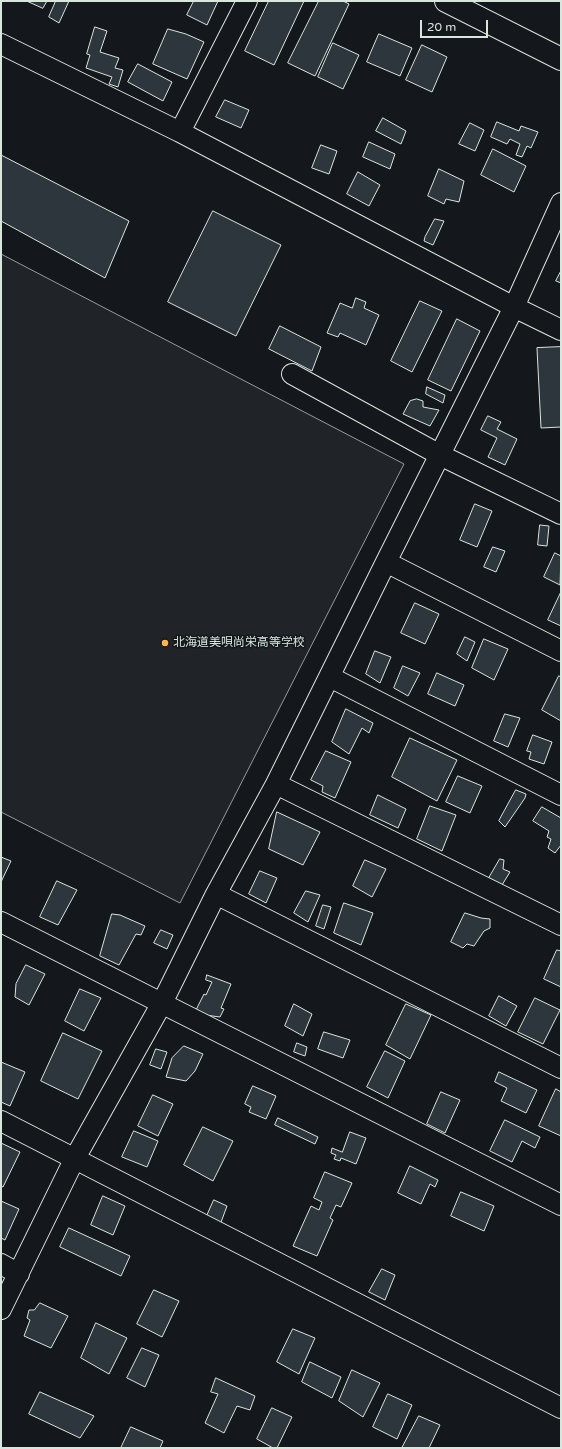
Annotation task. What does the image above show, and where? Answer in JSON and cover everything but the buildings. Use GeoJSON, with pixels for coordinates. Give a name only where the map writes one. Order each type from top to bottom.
{"type":"FeatureCollection","features":[{"type":"Feature","properties":{"kind":"highway"},"geometry":{"type":"LineString","coordinates":[[446,1],[561,59]]}},
{"type":"Feature","properties":{"kind":"street"},"geometry":{"type":"LineString","coordinates":[[180,132],[247,1]]}},
{"type":"Feature","properties":{"kind":"street"},"geometry":{"type":"LineString","coordinates":[[1,44],[180,132],[514,307],[561,330]]}},
{"type":"Feature","properties":{"kind":"street"},"geometry":{"type":"LineString","coordinates":[[1,1309],[76,1158],[162,1004],[216,894],[276,784],[514,307],[561,203]]}},
{"type":"Feature","properties":{"kind":"street"},"geometry":{"type":"LineString","coordinates":[[292,374],[440,455],[561,514]]}},
{"type":"Feature","properties":{"kind":"street"},"geometry":{"type":"LineString","coordinates":[[386,562],[561,651]]}},
{"type":"Feature","properties":{"kind":"street"},"geometry":{"type":"LineString","coordinates":[[330,677],[561,795]]}},
{"type":"Feature","properties":{"kind":"street"},"geometry":{"type":"LineString","coordinates":[[276,784],[561,925]]}},
{"type":"Feature","properties":{"kind":"street"},"geometry":{"type":"LineString","coordinates":[[216,894],[561,1068]]}},
{"type":"Feature","properties":{"kind":"street"},"geometry":{"type":"LineString","coordinates":[[1,922],[561,1205]]}},
{"type":"Feature","properties":{"kind":"street"},"geometry":{"type":"LineString","coordinates":[[1,1121],[76,1158],[561,1408]]}},
{"type":"Feature","properties":{"kind":"street"},"geometry":{"type":"LineString","coordinates":[[1,1264],[19,1274]]}},
{"type":"Feature","properties":{"kind":"shaded area","name":"北海道美唄尚栄高等学校"},"geometry":{"type":"Polygon","coordinates":[[[1,254],[404,464],[180,903],[1,812],[1,254]]]}},
{"type":"Feature","properties":{"kind":"place","name":"北海道美唄尚栄高等学校"},"geometry":{"type":"Point","coordinates":[165,643]}}]}
